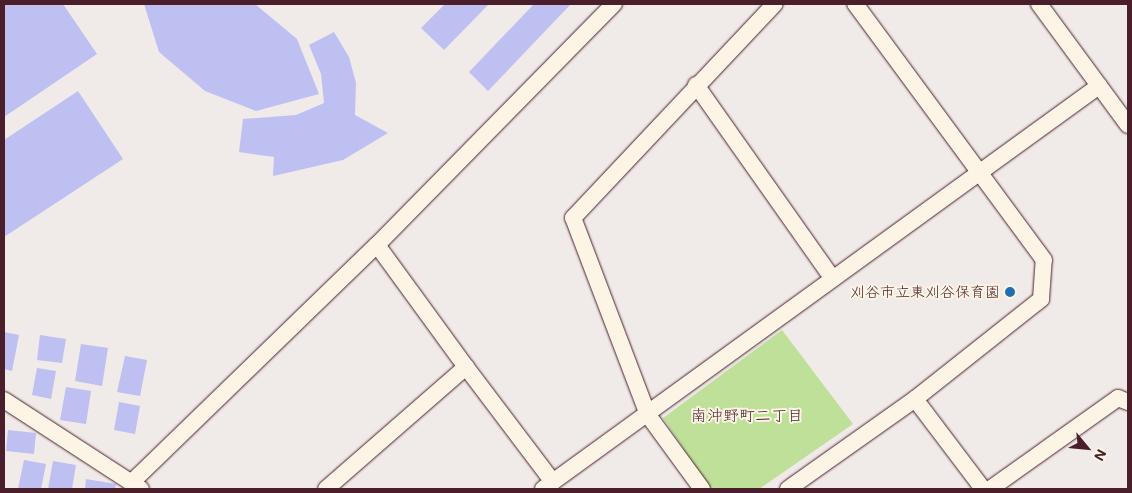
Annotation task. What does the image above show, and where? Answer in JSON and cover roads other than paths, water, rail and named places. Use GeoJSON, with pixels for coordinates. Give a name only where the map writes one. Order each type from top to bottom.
{"type":"FeatureCollection","features":[{"type":"Feature","properties":{"kind":"street"},"geometry":{"type":"LineString","coordinates":[[4,400],[136,486],[378,245],[614,4]]}},
{"type":"Feature","properties":{"kind":"street"},"geometry":{"type":"LineString","coordinates":[[702,489],[648,415],[573,218],[696,86],[776,4]]}},
{"type":"Feature","properties":{"kind":"street"},"geometry":{"type":"LineString","coordinates":[[788,489],[915,399],[1041,299],[1044,260],[982,172],[855,4]]}},
{"type":"Feature","properties":{"kind":"street"},"geometry":{"type":"LineString","coordinates":[[1039,4],[1128,126]]}},
{"type":"Feature","properties":{"kind":"street"},"geometry":{"type":"LineString","coordinates":[[696,86],[833,279]]}},
{"type":"Feature","properties":{"kind":"street"},"geometry":{"type":"LineString","coordinates":[[378,245],[466,367],[548,486],[1099,86]]}},
{"type":"Feature","properties":{"kind":"street"},"geometry":{"type":"LineString","coordinates":[[326,489],[466,367]]}},
{"type":"Feature","properties":{"kind":"street"},"geometry":{"type":"LineString","coordinates":[[990,489],[1118,398],[1128,402]]}},
{"type":"Feature","properties":{"kind":"street"},"geometry":{"type":"LineString","coordinates":[[915,399],[983,489]]}},
{"type":"Feature","properties":{"kind":"place","name":"刈谷市立東刈谷保育園"},"geometry":{"type":"Point","coordinates":[1010,292]}},
{"type":"Feature","properties":{"kind":"district","name":"南沖野町二丁目"},"geometry":{"type":"Point","coordinates":[747,415]}}]}
